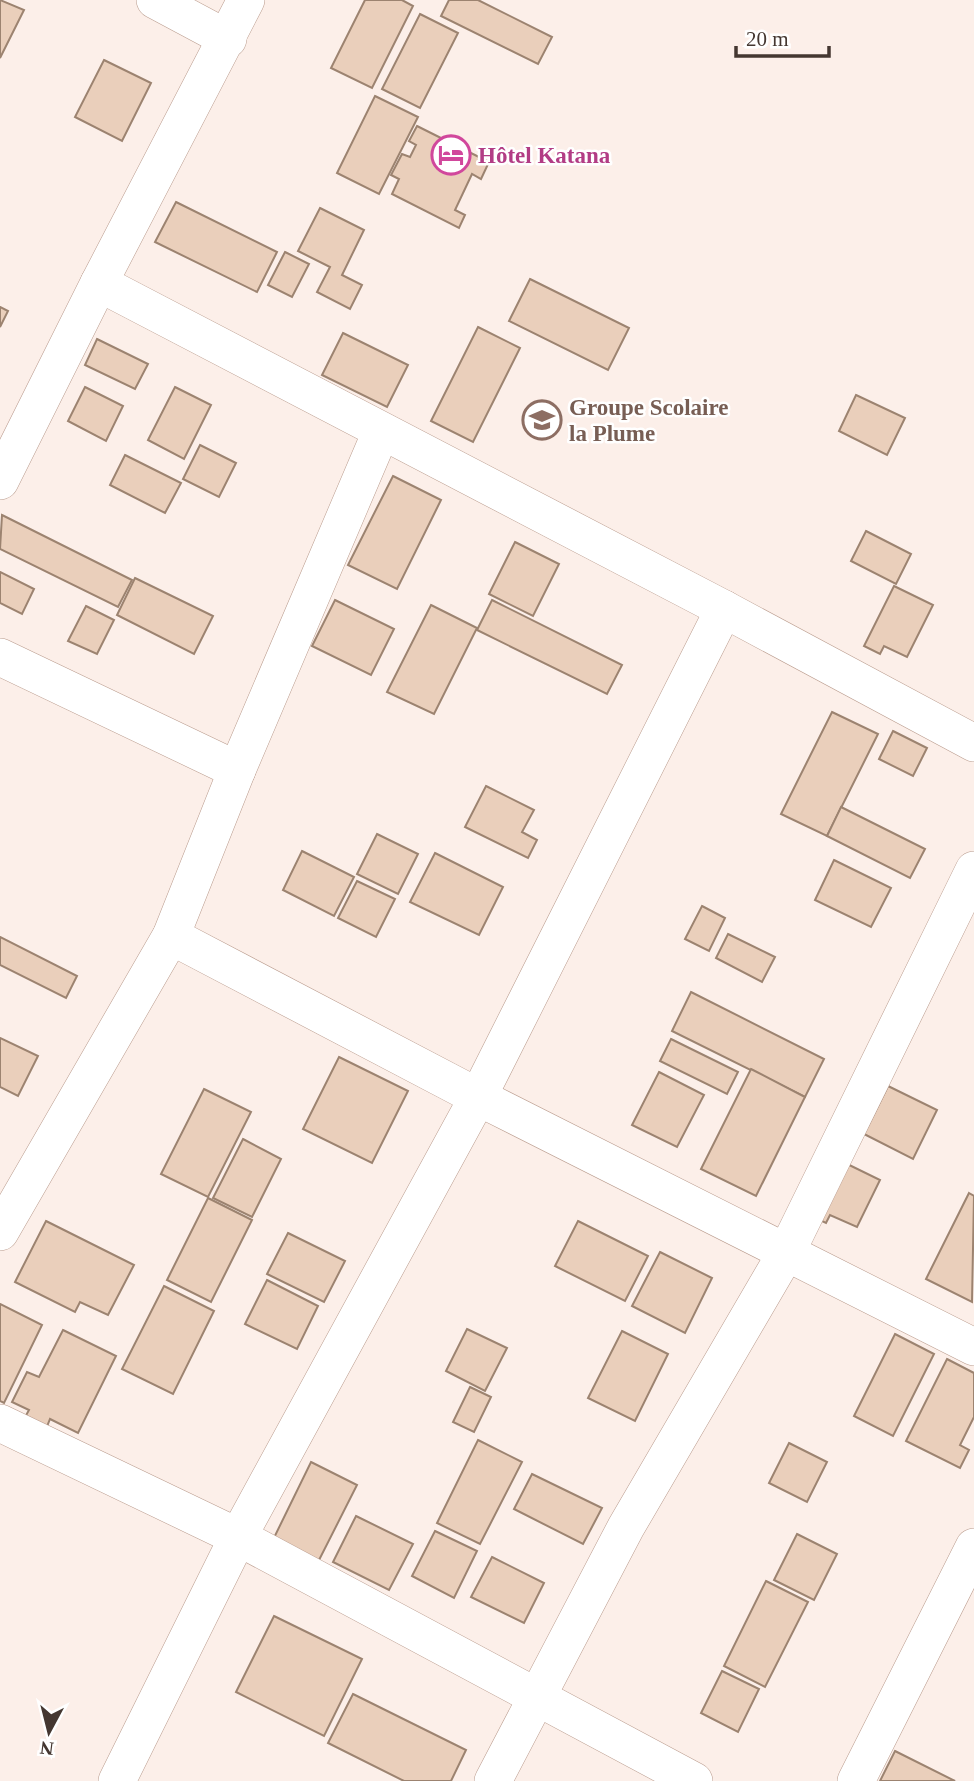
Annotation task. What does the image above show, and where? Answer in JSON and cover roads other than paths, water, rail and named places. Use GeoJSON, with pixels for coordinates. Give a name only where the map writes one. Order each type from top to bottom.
{"type":"FeatureCollection","features":[{"type":"Feature","properties":{"kind":"street"},"geometry":{"type":"LineString","coordinates":[[155,0],[228,39]]}},
{"type":"Feature","properties":{"kind":"street"},"geometry":{"type":"LineString","coordinates":[[0,481],[246,0]]}},
{"type":"Feature","properties":{"kind":"street"},"geometry":{"type":"LineString","coordinates":[[99,284],[724,609],[974,743]]}},
{"type":"Feature","properties":{"kind":"street"},"geometry":{"type":"LineString","coordinates":[[0,1232],[170,936],[237,770],[381,432]]}},
{"type":"Feature","properties":{"kind":"street"},"geometry":{"type":"LineString","coordinates":[[117,1781],[238,1536],[478,1097],[724,609]]}},
{"type":"Feature","properties":{"kind":"street"},"geometry":{"type":"LineString","coordinates":[[0,657],[237,770]]}},
{"type":"Feature","properties":{"kind":"street"},"geometry":{"type":"LineString","coordinates":[[493,1781],[626,1527],[786,1253],[974,870]]}},
{"type":"Feature","properties":{"kind":"street"},"geometry":{"type":"LineString","coordinates":[[170,936],[478,1097],[974,1347]]}},
{"type":"Feature","properties":{"kind":"street"},"geometry":{"type":"LineString","coordinates":[[0,1423],[238,1536],[694,1781]]}},
{"type":"Feature","properties":{"kind":"street"},"geometry":{"type":"LineString","coordinates":[[856,1781],[974,1547]]}},
{"type":"Feature","properties":{"kind":"place","name":"Hôtel Katana"},"geometry":{"type":"Point","coordinates":[451,155]}},
{"type":"Feature","properties":{"kind":"place","name":"Groupe Scolaire la Plume"},"geometry":{"type":"Point","coordinates":[542,420]}}]}
